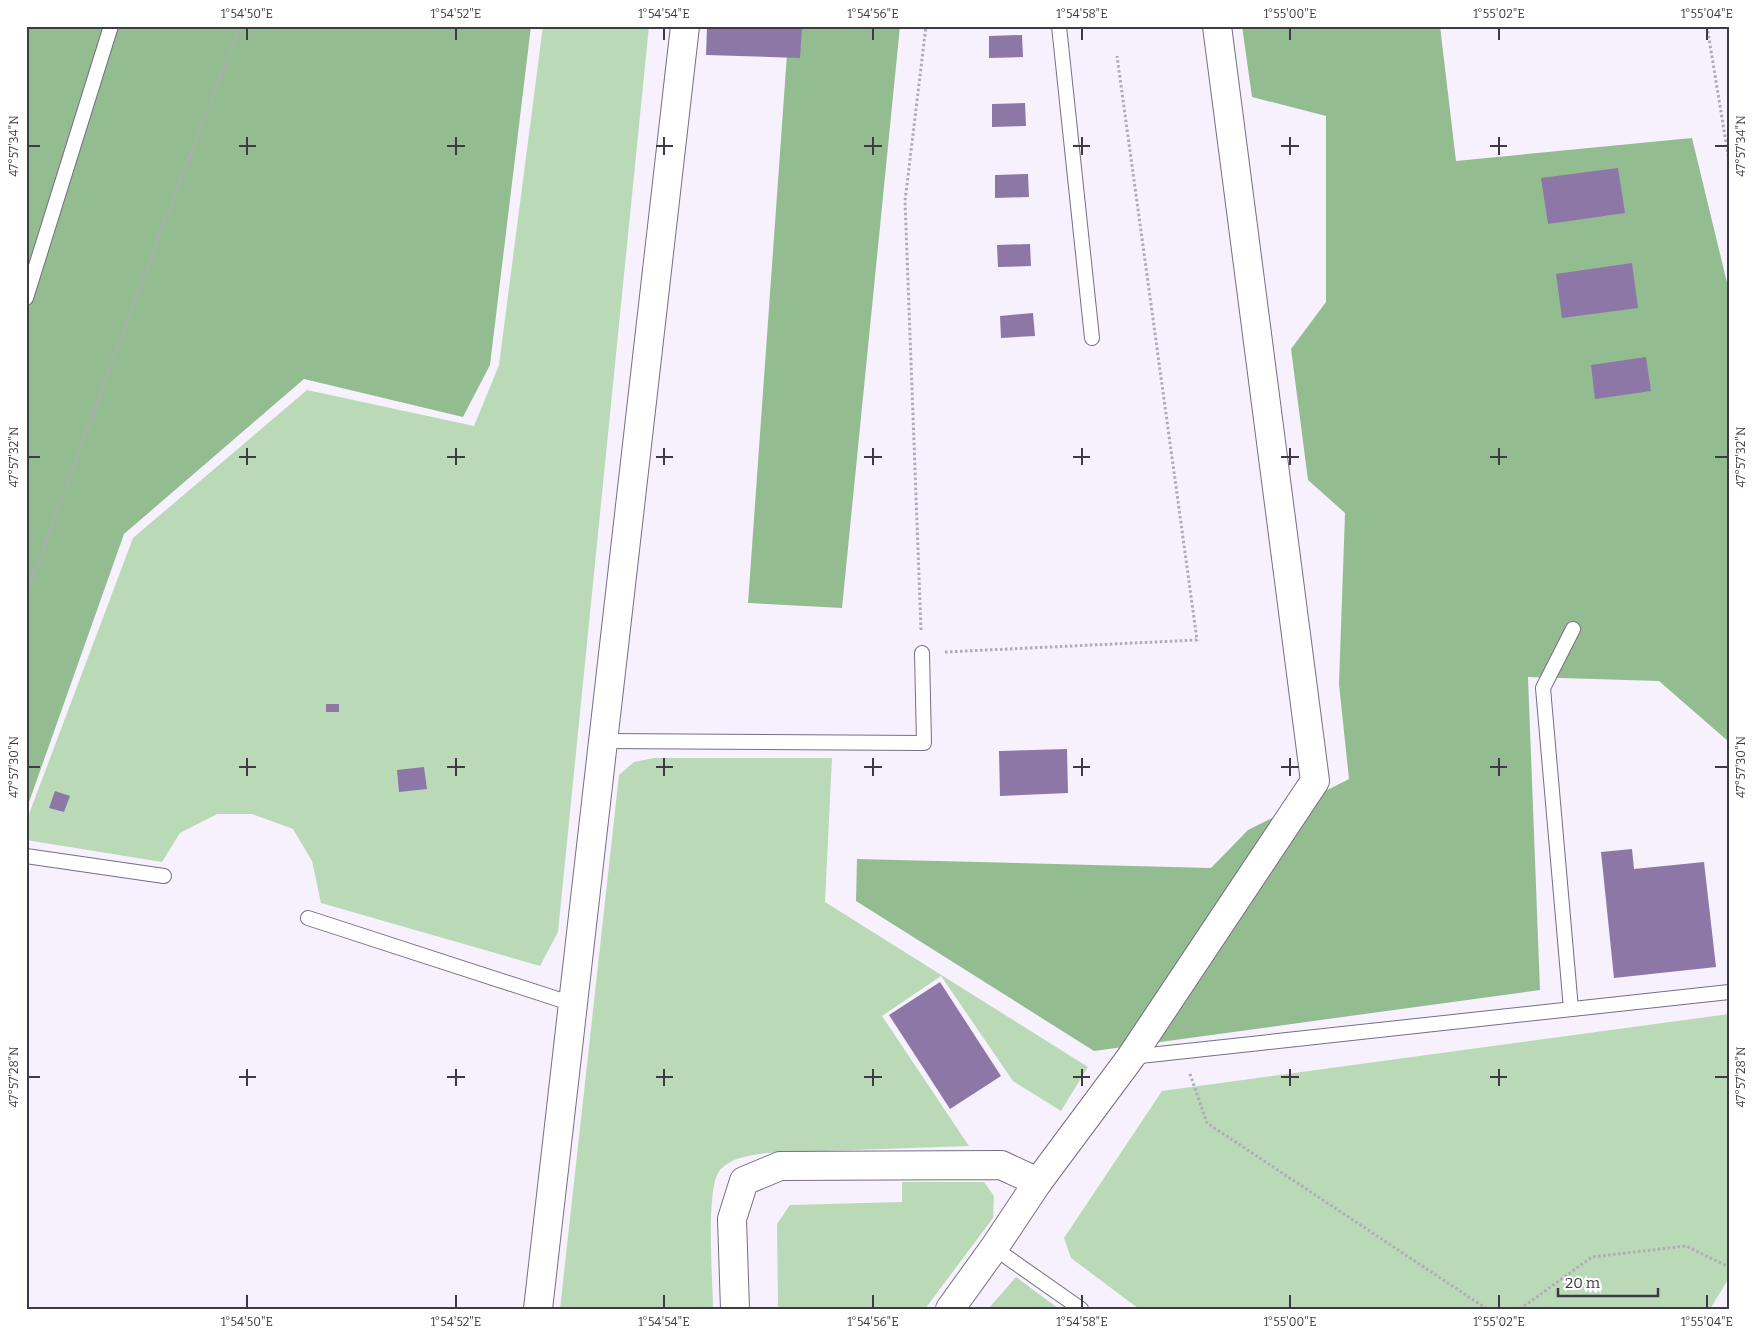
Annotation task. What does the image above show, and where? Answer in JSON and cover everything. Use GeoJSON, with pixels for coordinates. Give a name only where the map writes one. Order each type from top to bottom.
{"type":"FeatureCollection","features":[{"type":"Feature","properties":{"kind":"street"},"geometry":{"type":"LineString","coordinates":[[538,1309],[685,26]]}},
{"type":"Feature","properties":{"kind":"street"},"geometry":{"type":"LineString","coordinates":[[950,1309],[1038,1182],[1132,1057],[1315,781],[1217,26]]}},
{"type":"Feature","properties":{"kind":"street"},"geometry":{"type":"LineString","coordinates":[[735,1309],[732,1219],[744,1181],[780,1166],[1001,1164],[1038,1182]]}},
{"type":"Feature","properties":{"kind":"lane"},"geometry":{"type":"LineString","coordinates":[[26,298],[111,26]]}},
{"type":"Feature","properties":{"kind":"lane"},"geometry":{"type":"LineString","coordinates":[[1060,26],[1092,338]]}},
{"type":"Feature","properties":{"kind":"lane"},"geometry":{"type":"LineString","coordinates":[[1571,1009],[1543,688],[1573,629]]}},
{"type":"Feature","properties":{"kind":"lane"},"geometry":{"type":"LineString","coordinates":[[603,741],[924,743],[922,653]]}},
{"type":"Feature","properties":{"kind":"lane"},"geometry":{"type":"LineString","coordinates":[[26,856],[164,876]]}},
{"type":"Feature","properties":{"kind":"lane"},"geometry":{"type":"LineString","coordinates":[[308,918],[573,1004]]}},
{"type":"Feature","properties":{"kind":"lane"},"geometry":{"type":"LineString","coordinates":[[1132,1057],[1729,992]]}},
{"type":"Feature","properties":{"kind":"lane"},"geometry":{"type":"LineString","coordinates":[[994,1248],[1081,1309]]}},
{"type":"Feature","properties":{"kind":"path"},"geometry":{"type":"LineString","coordinates":[[26,595],[154,249],[240,26]]}},
{"type":"Feature","properties":{"kind":"path"},"geometry":{"type":"LineString","coordinates":[[926,26],[905,201],[922,653],[1197,640],[1117,56]]}},
{"type":"Feature","properties":{"kind":"path"},"geometry":{"type":"LineString","coordinates":[[1707,26],[1729,161]]}},
{"type":"Feature","properties":{"kind":"path"},"geometry":{"type":"LineString","coordinates":[[1182,1052],[1206,1123],[1487,1309]]}},
{"type":"Feature","properties":{"kind":"path"},"geometry":{"type":"LineString","coordinates":[[1520,1309],[1592,1257],[1686,1246],[1729,1267]]}},
{"type":"Feature","properties":{"kind":"green space"},"geometry":{"type":"Polygon","coordinates":[[[26,26],[531,26],[490,365],[463,417],[304,379],[124,534],[28,805],[26,804],[26,26]]]}},
{"type":"Feature","properties":{"kind":"green space"},"geometry":{"type":"Polygon","coordinates":[[[543,26],[649,26],[558,932],[540,966],[321,903],[312,861],[293,829],[252,814],[217,814],[180,833],[162,862],[26,840],[26,822],[133,538],[307,390],[474,426],[499,365],[543,26]]]}},
{"type":"Feature","properties":{"kind":"green space"},"geometry":{"type":"Polygon","coordinates":[[[789,26],[900,26],[842,608],[748,603],[789,26]]]}},
{"type":"Feature","properties":{"kind":"green space"},"geometry":{"type":"Polygon","coordinates":[[[1242,26],[1440,26],[1456,161],[1692,138],[1729,291],[1729,742],[1659,681],[1528,677],[1540,990],[1094,1051],[856,901],[857,859],[1211,868],[1248,830],[1349,779],[1339,684],[1345,513],[1308,480],[1291,349],[1326,302],[1326,116],[1252,97],[1242,26]]]}},
{"type":"Feature","properties":{"kind":"green space"},"geometry":{"type":"Polygon","coordinates":[[[654,758],[832,758],[825,902],[1088,1067],[1061,1111],[1013,1081],[941,976],[882,1016],[969,1146],[766,1153],[735,1160],[720,1170],[715,1180],[711,1215],[713,1309],[560,1309],[619,775],[634,762],[654,758]]]}},
{"type":"Feature","properties":{"kind":"green space"},"geometry":{"type":"Polygon","coordinates":[[[1729,1014],[1729,1278],[1710,1309],[1139,1309],[1071,1258],[1064,1238],[1162,1091],[1729,1014]]]}},
{"type":"Feature","properties":{"kind":"green space"},"geometry":{"type":"Polygon","coordinates":[[[902,1182],[984,1182],[994,1196],[993,1218],[925,1309],[778,1309],[777,1224],[790,1205],[902,1202],[902,1182]]]}},
{"type":"Feature","properties":{"kind":"green space"},"geometry":{"type":"Polygon","coordinates":[[[1016,1277],[1059,1309],[988,1309],[1016,1277]]]}},
{"type":"Feature","properties":{"kind":"building"},"geometry":{"type":"Polygon","coordinates":[[[707,26],[802,26],[800,58],[706,55],[707,26]]]}},
{"type":"Feature","properties":{"kind":"building"},"geometry":{"type":"Polygon","coordinates":[[[1022,35],[1023,57],[989,58],[989,36],[1022,35]]]}},
{"type":"Feature","properties":{"kind":"building"},"geometry":{"type":"Polygon","coordinates":[[[1025,103],[1026,126],[992,127],[992,104],[1025,103]]]}},
{"type":"Feature","properties":{"kind":"building"},"geometry":{"type":"Polygon","coordinates":[[[1618,168],[1625,213],[1548,224],[1541,178],[1618,168]]]}},
{"type":"Feature","properties":{"kind":"building"},"geometry":{"type":"Polygon","coordinates":[[[1028,174],[1029,197],[995,198],[995,175],[1028,174]]]}},
{"type":"Feature","properties":{"kind":"building"},"geometry":{"type":"Polygon","coordinates":[[[1030,244],[1031,266],[998,267],[997,245],[1030,244]]]}},
{"type":"Feature","properties":{"kind":"building"},"geometry":{"type":"Polygon","coordinates":[[[1632,263],[1638,308],[1562,318],[1556,274],[1632,263]]]}},
{"type":"Feature","properties":{"kind":"building"},"geometry":{"type":"Polygon","coordinates":[[[1033,313],[1035,336],[1001,338],[1000,316],[1033,313]]]}},
{"type":"Feature","properties":{"kind":"building"},"geometry":{"type":"Polygon","coordinates":[[[1646,357],[1651,391],[1595,399],[1591,365],[1646,357]]]}},
{"type":"Feature","properties":{"kind":"building"},"geometry":{"type":"Polygon","coordinates":[[[326,704],[339,704],[339,712],[326,712],[326,704]]]}},
{"type":"Feature","properties":{"kind":"building"},"geometry":{"type":"Polygon","coordinates":[[[1067,749],[1068,793],[1000,796],[999,751],[1067,749]]]}},
{"type":"Feature","properties":{"kind":"building"},"geometry":{"type":"Polygon","coordinates":[[[424,767],[427,789],[399,792],[397,770],[424,767]]]}},
{"type":"Feature","properties":{"kind":"building"},"geometry":{"type":"Polygon","coordinates":[[[55,791],[70,796],[64,812],[49,808],[55,791]]]}},
{"type":"Feature","properties":{"kind":"building"},"geometry":{"type":"Polygon","coordinates":[[[1632,849],[1634,869],[1704,862],[1716,967],[1614,978],[1601,852],[1632,849]]]}},
{"type":"Feature","properties":{"kind":"building"},"geometry":{"type":"Polygon","coordinates":[[[940,982],[1001,1076],[950,1109],[889,1015],[940,982]]]}}]}
